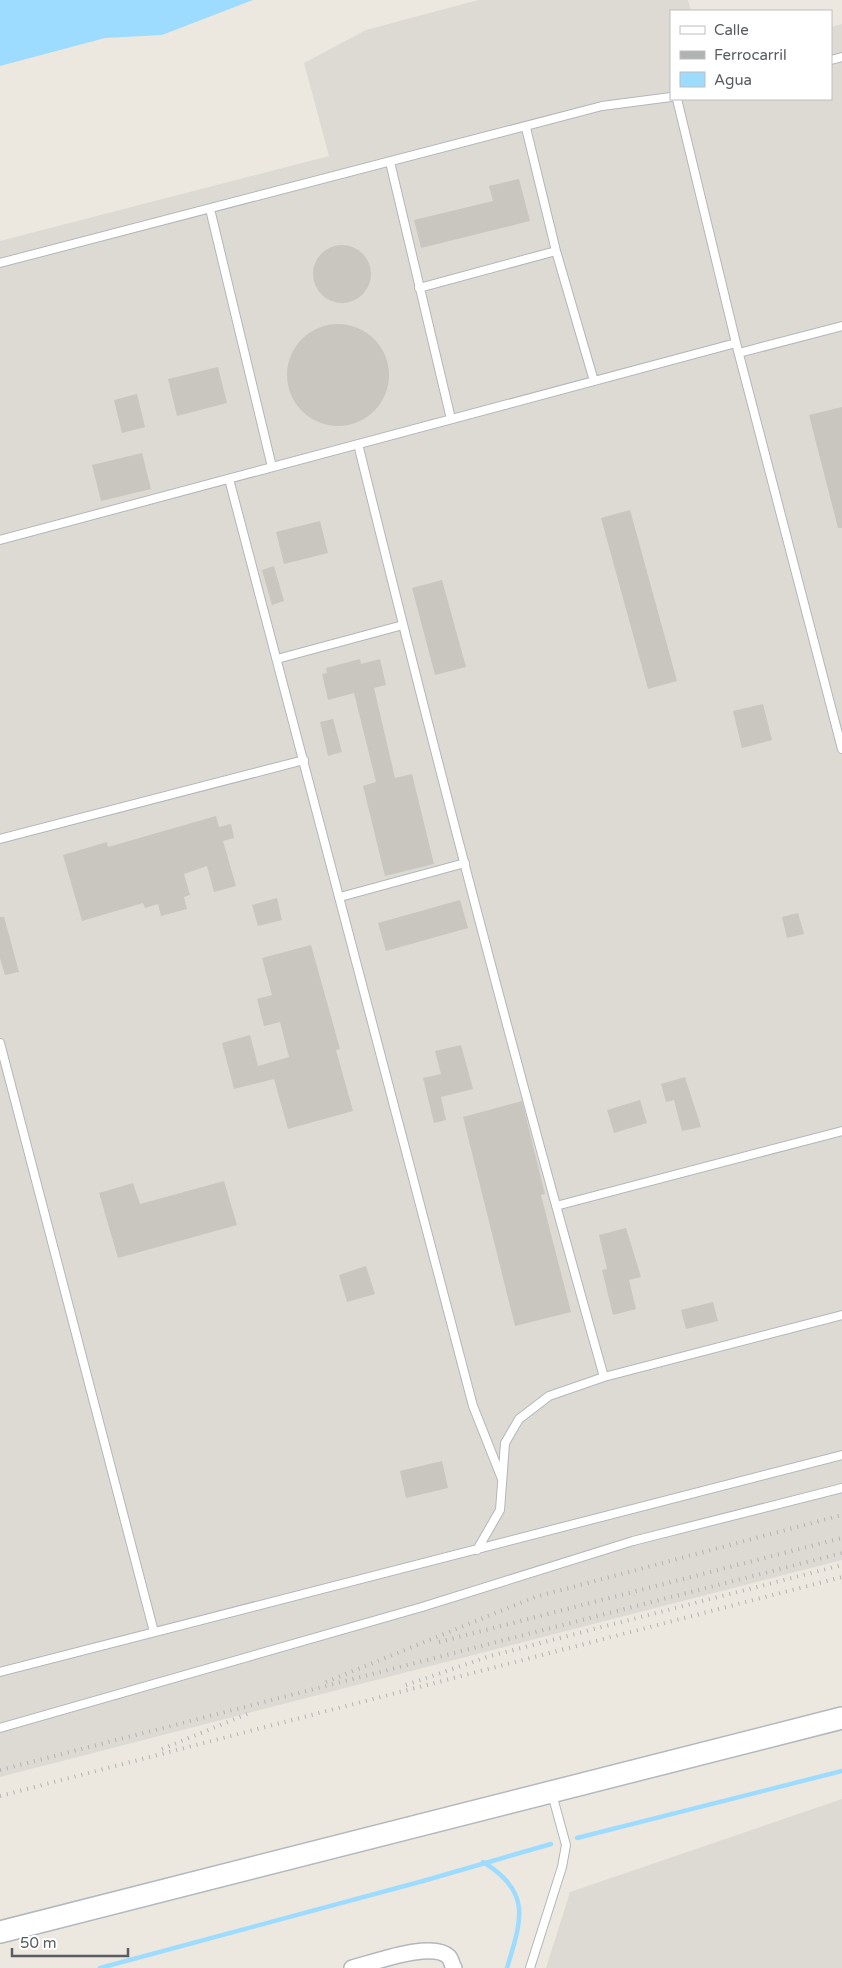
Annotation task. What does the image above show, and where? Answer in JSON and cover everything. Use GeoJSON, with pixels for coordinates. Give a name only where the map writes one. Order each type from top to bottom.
{"type":"FeatureCollection","features":[{"type":"Feature","properties":{"kind":"main road"},"geometry":{"type":"LineString","coordinates":[[0,1932],[842,1718]]}},
{"type":"Feature","properties":{"kind":"street"},"geometry":{"type":"LineString","coordinates":[[352,1968],[426,1950],[439,1951],[449,1957],[454,1968]]}},
{"type":"Feature","properties":{"kind":"lane"},"geometry":{"type":"LineString","coordinates":[[0,263],[526,128],[602,106],[670,97]]}},
{"type":"Feature","properties":{"kind":"lane"},"geometry":{"type":"LineString","coordinates":[[678,100],[736,343],[842,749]]}},
{"type":"Feature","properties":{"kind":"lane"},"geometry":{"type":"LineString","coordinates":[[526,128],[556,251],[594,381]]}},
{"type":"Feature","properties":{"kind":"lane"},"geometry":{"type":"LineString","coordinates":[[390,162],[450,419]]}},
{"type":"Feature","properties":{"kind":"lane"},"geometry":{"type":"LineString","coordinates":[[210,209],[272,467]]}},
{"type":"Feature","properties":{"kind":"lane"},"geometry":{"type":"LineString","coordinates":[[419,288],[556,251]]}},
{"type":"Feature","properties":{"kind":"lane"},"geometry":{"type":"LineString","coordinates":[[739,353],[842,326]]}},
{"type":"Feature","properties":{"kind":"lane"},"geometry":{"type":"LineString","coordinates":[[0,540],[736,343]]}},
{"type":"Feature","properties":{"kind":"lane"},"geometry":{"type":"LineString","coordinates":[[358,444],[465,863],[556,1206],[604,1377]]}},
{"type":"Feature","properties":{"kind":"lane"},"geometry":{"type":"LineString","coordinates":[[228,478],[473,1406],[502,1479]]}},
{"type":"Feature","properties":{"kind":"lane"},"geometry":{"type":"LineString","coordinates":[[277,659],[403,625]]}},
{"type":"Feature","properties":{"kind":"lane"},"geometry":{"type":"LineString","coordinates":[[0,839],[304,760]]}},
{"type":"Feature","properties":{"kind":"lane"},"geometry":{"type":"LineString","coordinates":[[340,897],[465,863]]}},
{"type":"Feature","properties":{"kind":"lane"},"geometry":{"type":"LineString","coordinates":[[0,1043],[154,1632]]}},
{"type":"Feature","properties":{"kind":"lane"},"geometry":{"type":"LineString","coordinates":[[556,1206],[842,1131]]}},
{"type":"Feature","properties":{"kind":"lane"},"geometry":{"type":"LineString","coordinates":[[477,1550],[500,1510],[505,1443],[519,1419],[549,1396],[604,1377],[842,1316]]}},
{"type":"Feature","properties":{"kind":"lane"},"geometry":{"type":"LineString","coordinates":[[0,1672],[842,1455]]}},
{"type":"Feature","properties":{"kind":"lane"},"geometry":{"type":"LineString","coordinates":[[0,1728],[422,1607],[633,1541],[842,1488]]}},
{"type":"Feature","properties":{"kind":"lane"},"geometry":{"type":"LineString","coordinates":[[530,1968],[562,1867],[566,1845],[551,1792]]}},
{"type":"Feature","properties":{"kind":"shaded area"},"geometry":{"type":"Polygon","coordinates":[[[478,0],[688,0],[691,10],[670,10],[670,100],[832,100],[832,27],[842,24],[842,1560],[0,1777],[0,241],[329,156],[304,63],[366,30],[478,0]]]}},
{"type":"Feature","properties":{"kind":"shaded area"},"geometry":{"type":"Polygon","coordinates":[[[842,1799],[842,1968],[546,1968],[570,1892],[842,1799]]]}},
{"type":"Feature","properties":{"kind":"water"},"geometry":{"type":"Polygon","coordinates":[[[0,0],[253,0],[162,35],[105,38],[0,66],[0,0]]]}},
{"type":"Feature","properties":{"kind":"building"},"geometry":{"type":"Polygon","coordinates":[[[519,179],[530,221],[421,248],[414,220],[493,201],[489,186],[519,179]]]}},
{"type":"Feature","properties":{"kind":"building"},"geometry":{"type":"Polygon","coordinates":[[[342,245],[353,247],[366,258],[371,274],[369,285],[358,298],[342,303],[331,301],[318,290],[313,274],[315,263],[326,250],[342,245]]]}},
{"type":"Feature","properties":{"kind":"building"},"geometry":{"type":"Polygon","coordinates":[[[338,324],[358,327],[367,332],[381,346],[386,355],[389,375],[386,395],[381,404],[367,418],[358,423],[338,426],[318,423],[309,418],[295,404],[290,395],[287,375],[290,355],[295,346],[309,332],[318,327],[338,324]]]}},
{"type":"Feature","properties":{"kind":"building"},"geometry":{"type":"Polygon","coordinates":[[[218,367],[227,403],[177,416],[168,379],[218,367]]]}},
{"type":"Feature","properties":{"kind":"building"},"geometry":{"type":"Polygon","coordinates":[[[137,394],[145,427],[122,433],[114,400],[137,394]]]}},
{"type":"Feature","properties":{"kind":"building"},"geometry":{"type":"Polygon","coordinates":[[[842,407],[842,528],[838,528],[809,415],[842,407]]]}},
{"type":"Feature","properties":{"kind":"building"},"geometry":{"type":"Polygon","coordinates":[[[142,453],[151,489],[101,501],[92,465],[142,453]]]}},
{"type":"Feature","properties":{"kind":"building"},"geometry":{"type":"Polygon","coordinates":[[[630,510],[677,681],[648,689],[601,518],[630,510]]]}},
{"type":"Feature","properties":{"kind":"building"},"geometry":{"type":"Polygon","coordinates":[[[320,521],[328,553],[284,564],[276,532],[320,521]]]}},
{"type":"Feature","properties":{"kind":"building"},"geometry":{"type":"Polygon","coordinates":[[[274,566],[284,601],[272,605],[262,570],[274,566]]]}},
{"type":"Feature","properties":{"kind":"building"},"geometry":{"type":"Polygon","coordinates":[[[442,580],[466,667],[435,675],[412,588],[442,580]]]}},
{"type":"Feature","properties":{"kind":"building"},"geometry":{"type":"Polygon","coordinates":[[[360,659],[361,664],[380,659],[386,685],[374,688],[395,778],[412,774],[434,864],[385,876],[363,786],[376,782],[354,693],[328,700],[322,674],[327,673],[326,668],[360,659]]]}},
{"type":"Feature","properties":{"kind":"building"},"geometry":{"type":"Polygon","coordinates":[[[763,704],[772,740],[742,748],[733,711],[763,704]]]}},
{"type":"Feature","properties":{"kind":"building"},"geometry":{"type":"Polygon","coordinates":[[[333,719],[342,752],[328,756],[320,722],[333,719]]]}},
{"type":"Feature","properties":{"kind":"building"},"geometry":{"type":"Polygon","coordinates":[[[216,816],[219,827],[231,824],[234,838],[223,841],[236,886],[214,892],[207,866],[184,874],[190,895],[184,897],[187,909],[161,916],[158,904],[145,908],[143,903],[82,921],[63,855],[107,842],[108,847],[216,816]]]}},
{"type":"Feature","properties":{"kind":"building"},"geometry":{"type":"Polygon","coordinates":[[[277,898],[282,920],[258,926],[252,905],[277,898]]]}},
{"type":"Feature","properties":{"kind":"building"},"geometry":{"type":"Polygon","coordinates":[[[460,900],[468,928],[386,951],[378,923],[460,900]]]}},
{"type":"Feature","properties":{"kind":"building"},"geometry":{"type":"Polygon","coordinates":[[[798,913],[804,934],[787,938],[782,917],[798,913]]]}},
{"type":"Feature","properties":{"kind":"building"},"geometry":{"type":"Polygon","coordinates":[[[0,917],[4,917],[19,972],[5,975],[0,958],[0,917]]]}},
{"type":"Feature","properties":{"kind":"building"},"geometry":{"type":"Polygon","coordinates":[[[311,945],[340,1049],[336,1050],[353,1111],[288,1129],[274,1079],[234,1089],[222,1043],[250,1035],[258,1066],[289,1057],[280,1022],[264,1026],[257,999],[272,995],[262,958],[311,945]]]}},
{"type":"Feature","properties":{"kind":"building"},"geometry":{"type":"Polygon","coordinates":[[[461,1045],[473,1089],[441,1097],[446,1120],[434,1123],[423,1078],[441,1074],[435,1051],[461,1045]]]}},
{"type":"Feature","properties":{"kind":"building"},"geometry":{"type":"Polygon","coordinates":[[[685,1077],[701,1127],[682,1131],[674,1100],[666,1102],[661,1084],[685,1077]]]}},
{"type":"Feature","properties":{"kind":"building"},"geometry":{"type":"Polygon","coordinates":[[[640,1100],[647,1123],[614,1133],[607,1110],[640,1100]]]}},
{"type":"Feature","properties":{"kind":"building"},"geometry":{"type":"Polygon","coordinates":[[[522,1101],[545,1194],[541,1195],[571,1312],[515,1326],[463,1117],[522,1101]]]}},
{"type":"Feature","properties":{"kind":"building"},"geometry":{"type":"Polygon","coordinates":[[[224,1181],[237,1225],[118,1258],[99,1193],[133,1183],[140,1204],[224,1181]]]}},
{"type":"Feature","properties":{"kind":"building"},"geometry":{"type":"Polygon","coordinates":[[[626,1228],[641,1277],[629,1280],[636,1309],[613,1315],[602,1270],[607,1269],[599,1235],[626,1228]]]}},
{"type":"Feature","properties":{"kind":"building"},"geometry":{"type":"Polygon","coordinates":[[[366,1266],[375,1294],[347,1302],[339,1275],[366,1266]]]}},
{"type":"Feature","properties":{"kind":"building"},"geometry":{"type":"Polygon","coordinates":[[[713,1302],[718,1321],[686,1329],[681,1310],[713,1302]]]}},
{"type":"Feature","properties":{"kind":"building"},"geometry":{"type":"Polygon","coordinates":[[[442,1461],[448,1488],[406,1498],[400,1471],[442,1461]]]}},
{"type":"Feature","properties":{"kind":"waterway"},"geometry":{"type":"LineString","coordinates":[[577,1838],[842,1771]]}},
{"type":"Feature","properties":{"kind":"waterway"},"geometry":{"type":"LineString","coordinates":[[100,1968],[423,1881],[551,1844]]}},
{"type":"Feature","properties":{"kind":"waterway"},"geometry":{"type":"LineString","coordinates":[[483,1862],[499,1873],[510,1885],[516,1896],[519,1909],[519,1922],[507,1968]]}},
{"type":"Feature","properties":{"kind":"railway"},"geometry":{"type":"LineString","coordinates":[[326,1682],[535,1597],[842,1515]]}},
{"type":"Feature","properties":{"kind":"railway"},"geometry":{"type":"LineString","coordinates":[[439,1642],[842,1538]]}},
{"type":"Feature","properties":{"kind":"railway"},"geometry":{"type":"LineString","coordinates":[[0,1770],[842,1553]]}},
{"type":"Feature","properties":{"kind":"railway"},"geometry":{"type":"LineString","coordinates":[[406,1685],[490,1656],[842,1565]]}},
{"type":"Feature","properties":{"kind":"railway"},"geometry":{"type":"LineString","coordinates":[[0,1796],[842,1577]]}},
{"type":"Feature","properties":{"kind":"railway"},"geometry":{"type":"LineString","coordinates":[[162,1749],[252,1712]]}}]}
